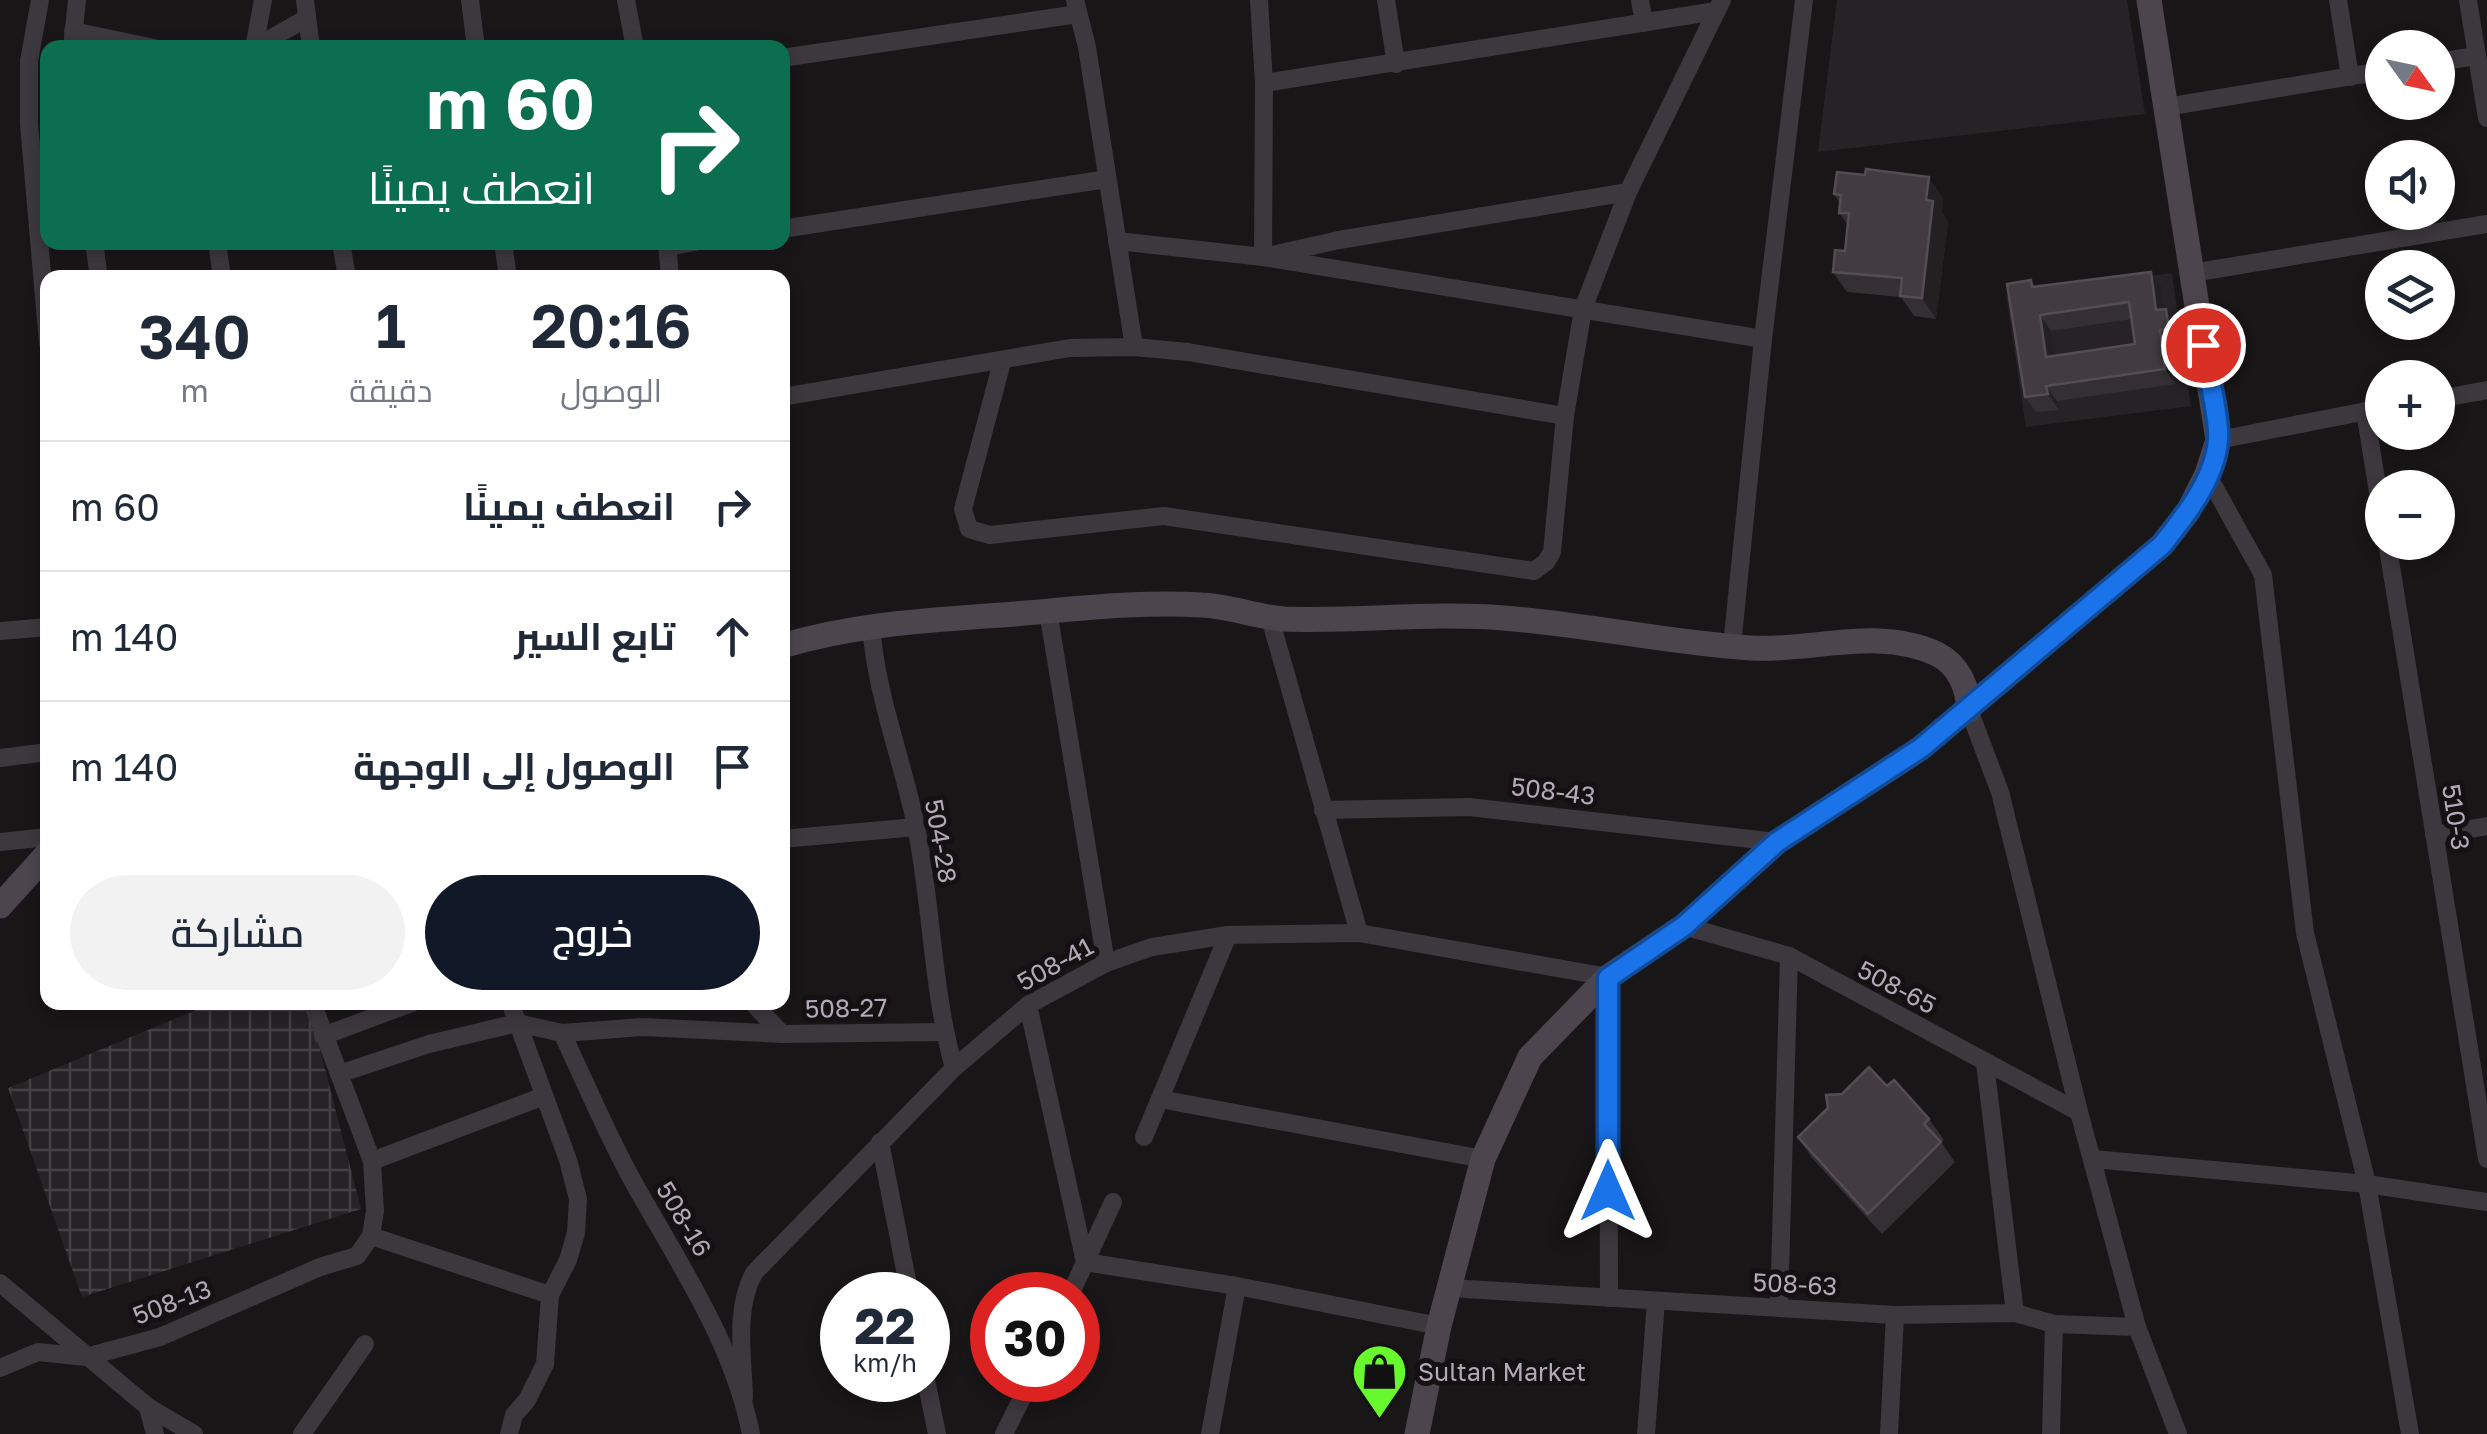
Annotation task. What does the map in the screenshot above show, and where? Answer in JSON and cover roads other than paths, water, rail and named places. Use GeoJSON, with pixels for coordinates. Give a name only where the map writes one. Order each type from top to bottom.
{"type":"FeatureCollection","features":[{"type":"Feature","properties":{"kind":"street"},"geometry":{"type":"LineString","coordinates":[[40,0],[29,61],[38,95],[40,145]]}},
{"type":"Feature","properties":{"kind":"street"},"geometry":{"type":"LineString","coordinates":[[72,39],[77,0]]}},
{"type":"Feature","properties":{"kind":"street"},"geometry":{"type":"LineString","coordinates":[[255,40],[262,0]]}},
{"type":"Feature","properties":{"kind":"street"},"geometry":{"type":"LineString","coordinates":[[470,0],[475,40]]}},
{"type":"Feature","properties":{"kind":"street"},"geometry":{"type":"LineString","coordinates":[[626,0],[634,40]]}},
{"type":"Feature","properties":{"kind":"street"},"geometry":{"type":"LineString","coordinates":[[1259,0],[1264,83],[1263,256]]}},
{"type":"Feature","properties":{"kind":"street"},"geometry":{"type":"LineString","coordinates":[[1386,0],[1396,64]]}},
{"type":"Feature","properties":{"kind":"street"},"geometry":{"type":"LineString","coordinates":[[1640,0],[1644,23]]}},
{"type":"Feature","properties":{"kind":"street"},"geometry":{"type":"LineString","coordinates":[[1732,646],[1763,339],[1804,0]]}},
{"type":"Feature","properties":{"kind":"street"},"geometry":{"type":"LineString","coordinates":[[1417,1434],[1439,1326],[1483,1159],[1530,1057],[1608,978],[1684,926],[1777,842],[1921,748],[1969,710],[2162,545],[2190,510],[2218,440],[2149,0]]}},
{"type":"Feature","properties":{"kind":"street"},"geometry":{"type":"LineString","coordinates":[[2338,0],[2350,77]]}},
{"type":"Feature","properties":{"kind":"street"},"geometry":{"type":"LineString","coordinates":[[2468,0],[2487,118]]}},
{"type":"Feature","properties":{"kind":"street"},"geometry":{"type":"LineString","coordinates":[[1264,83],[1644,23],[1719,6]]}},
{"type":"Feature","properties":{"kind":"street"},"geometry":{"type":"LineString","coordinates":[[1002,362],[963,509],[969,529],[990,534],[1164,516],[1534,571],[1552,552],[1565,416],[1583,309],[1628,192],[1719,6]]}},
{"type":"Feature","properties":{"kind":"street"},"geometry":{"type":"LineString","coordinates":[[790,57],[1077,7],[1087,47],[1134,348]]}},
{"type":"Feature","properties":{"kind":"street"},"geometry":{"type":"LineString","coordinates":[[265,40],[306,9],[310,40]]}},
{"type":"Feature","properties":{"kind":"street"},"geometry":{"type":"LineString","coordinates":[[2455,59],[2476,56]]}},
{"type":"Feature","properties":{"kind":"street"},"geometry":{"type":"LineString","coordinates":[[2166,107],[2365,74]]}},
{"type":"Feature","properties":{"kind":"street"},"geometry":{"type":"LineString","coordinates":[[790,228],[1107,179]]}},
{"type":"Feature","properties":{"kind":"street"},"geometry":{"type":"LineString","coordinates":[[1263,256],[1628,192]]}},
{"type":"Feature","properties":{"kind":"street"},"geometry":{"type":"LineString","coordinates":[[2192,273],[2487,224]]}},
{"type":"Feature","properties":{"kind":"street"},"geometry":{"type":"LineString","coordinates":[[1117,241],[1263,256],[1763,339]]}},
{"type":"Feature","properties":{"kind":"street"},"geometry":{"type":"LineString","coordinates":[[790,397],[1070,348],[1134,348],[1188,352],[1565,416]]}},
{"type":"Feature","properties":{"kind":"street"},"geometry":{"type":"LineString","coordinates":[[2455,395],[2487,390]]}},
{"type":"Feature","properties":{"kind":"street"},"geometry":{"type":"LineString","coordinates":[[2218,440],[2365,412]]}},
{"type":"Feature","properties":{"kind":"street"},"geometry":{"type":"LineString","coordinates":[[2207,474],[2263,575],[2306,933],[2367,1184],[2410,1434]]}},
{"type":"Feature","properties":{"kind":"street","name":"510-3"},"geometry":{"type":"LineString","coordinates":[[2389,560],[2487,1159]]}},
{"type":"Feature","properties":{"kind":"street"},"geometry":{"type":"LineString","coordinates":[[790,643],[871,625],[1202,605],[1270,618],[1501,618],[1732,646],[1776,648],[1866,640],[1913,646],[1936,654],[1954,668],[1966,688],[1969,710],[2000,792],[2078,1112],[2136,1327],[2178,1434]]}},
{"type":"Feature","properties":{"kind":"street"},"geometry":{"type":"LineString","coordinates":[[1048,612],[1106,963]]}},
{"type":"Feature","properties":{"kind":"street"},"geometry":{"type":"LineString","coordinates":[[1270,618],[1359,933]]}},
{"type":"Feature","properties":{"kind":"street","name":"504-28"},"geometry":{"type":"LineString","coordinates":[[871,625],[874,668],[916,827],[944,1032],[954,1068]]}},
{"type":"Feature","properties":{"kind":"street"},"geometry":{"type":"LineString","coordinates":[[0,631],[40,627]]}},
{"type":"Feature","properties":{"kind":"street"},"geometry":{"type":"LineString","coordinates":[[0,758],[40,753]]}},
{"type":"Feature","properties":{"kind":"street","name":"508-43"},"geometry":{"type":"LineString","coordinates":[[1323,810],[1468,807],[1777,842]]}},
{"type":"Feature","properties":{"kind":"street"},"geometry":{"type":"LineString","coordinates":[[2434,835],[2487,826]]}},
{"type":"Feature","properties":{"kind":"street"},"geometry":{"type":"LineString","coordinates":[[790,838],[916,827]]}},
{"type":"Feature","properties":{"kind":"street"},"geometry":{"type":"LineString","coordinates":[[0,842],[40,838]]}},
{"type":"Feature","properties":{"kind":"street"},"geometry":{"type":"LineString","coordinates":[[0,906],[40,863]]}},
{"type":"Feature","properties":{"kind":"street","name":"508-65"},"geometry":{"type":"LineString","coordinates":[[1684,926],[1788,956],[2078,1112]]}},
{"type":"Feature","properties":{"kind":"street","name":"508-41"},"geometry":{"type":"LineString","coordinates":[[744,1398],[744,1290],[766,1258],[954,1068],[1028,1005],[1106,963],[1152,947],[1228,935],[1359,933],[1608,978]]}},
{"type":"Feature","properties":{"kind":"street"},"geometry":{"type":"LineString","coordinates":[[1144,1138],[1228,935]]}},
{"type":"Feature","properties":{"kind":"street"},"geometry":{"type":"LineString","coordinates":[[1780,1308],[1788,956]]}},
{"type":"Feature","properties":{"kind":"street"},"geometry":{"type":"LineString","coordinates":[[1608,978],[1608,1298]]}},
{"type":"Feature","properties":{"kind":"street"},"geometry":{"type":"LineString","coordinates":[[1028,1005],[1086,1262]]}},
{"type":"Feature","properties":{"kind":"street"},"geometry":{"type":"LineString","coordinates":[[315,1010],[372,1162],[375,1211],[371,1236],[550,1296]]}},
{"type":"Feature","properties":{"kind":"street"},"geometry":{"type":"LineString","coordinates":[[323,1036],[393,1010]]}},
{"type":"Feature","properties":{"kind":"street"},"geometry":{"type":"LineString","coordinates":[[509,1434],[514,1415],[527,1400],[545,1364],[550,1296],[568,1260],[576,1232],[578,1199],[568,1160],[513,1010]]}},
{"type":"Feature","properties":{"kind":"street"},"geometry":{"type":"LineString","coordinates":[[760,1010],[782,1034]]}},
{"type":"Feature","properties":{"kind":"street","name":"508-27"},"geometry":{"type":"LineString","coordinates":[[339,1074],[429,1044],[517,1023],[562,1034],[642,1026],[782,1034],[944,1032]]}},
{"type":"Feature","properties":{"kind":"street","name":"508-16"},"geometry":{"type":"LineString","coordinates":[[562,1034],[633,1182],[695,1286],[744,1398],[751,1434]]}},
{"type":"Feature","properties":{"kind":"street"},"geometry":{"type":"LineString","coordinates":[[1985,1062],[2016,1313]]}},
{"type":"Feature","properties":{"kind":"street"},"geometry":{"type":"LineString","coordinates":[[372,1162],[544,1096]]}},
{"type":"Feature","properties":{"kind":"street"},"geometry":{"type":"LineString","coordinates":[[1160,1099],[1483,1159]]}},
{"type":"Feature","properties":{"kind":"street"},"geometry":{"type":"LineString","coordinates":[[880,1142],[905,1272]]}},
{"type":"Feature","properties":{"kind":"street"},"geometry":{"type":"LineString","coordinates":[[2093,1159],[2367,1184],[2487,1202]]}},
{"type":"Feature","properties":{"kind":"street"},"geometry":{"type":"LineString","coordinates":[[1081,1272],[1113,1202]]}},
{"type":"Feature","properties":{"kind":"street","name":"508-13"},"geometry":{"type":"LineString","coordinates":[[0,1368],[38,1352],[86,1358],[160,1337],[320,1267],[357,1256],[371,1236]]}},
{"type":"Feature","properties":{"kind":"street"},"geometry":{"type":"LineString","coordinates":[[1086,1262],[1237,1286],[1439,1326]]}},
{"type":"Feature","properties":{"kind":"street"},"geometry":{"type":"LineString","coordinates":[[0,1283],[148,1407],[194,1434]]}},
{"type":"Feature","properties":{"kind":"street"},"geometry":{"type":"LineString","coordinates":[[1210,1434],[1237,1286]]}},
{"type":"Feature","properties":{"kind":"street","name":"508-63"},"geometry":{"type":"LineString","coordinates":[[1450,1288],[1895,1315],[2016,1313],[2054,1324],[2136,1327]]}},
{"type":"Feature","properties":{"kind":"street"},"geometry":{"type":"LineString","coordinates":[[1646,1434],[1656,1300]]}},
{"type":"Feature","properties":{"kind":"street"},"geometry":{"type":"LineString","coordinates":[[1889,1434],[1895,1315]]}},
{"type":"Feature","properties":{"kind":"street"},"geometry":{"type":"LineString","coordinates":[[2051,1434],[2054,1324]]}},
{"type":"Feature","properties":{"kind":"street"},"geometry":{"type":"LineString","coordinates":[[302,1434],[365,1344]]}},
{"type":"Feature","properties":{"kind":"street"},"geometry":{"type":"LineString","coordinates":[[930,1402],[937,1434]]}},
{"type":"Feature","properties":{"kind":"street"},"geometry":{"type":"LineString","coordinates":[[1005,1434],[1020,1402]]}},
{"type":"Feature","properties":{"kind":"street"},"geometry":{"type":"LineString","coordinates":[[148,1407],[155,1434]]}},
{"type":"Feature","properties":{"kind":"place","name":"Sultan Market"},"geometry":{"type":"Point","coordinates":[1379,1421]}}]}
